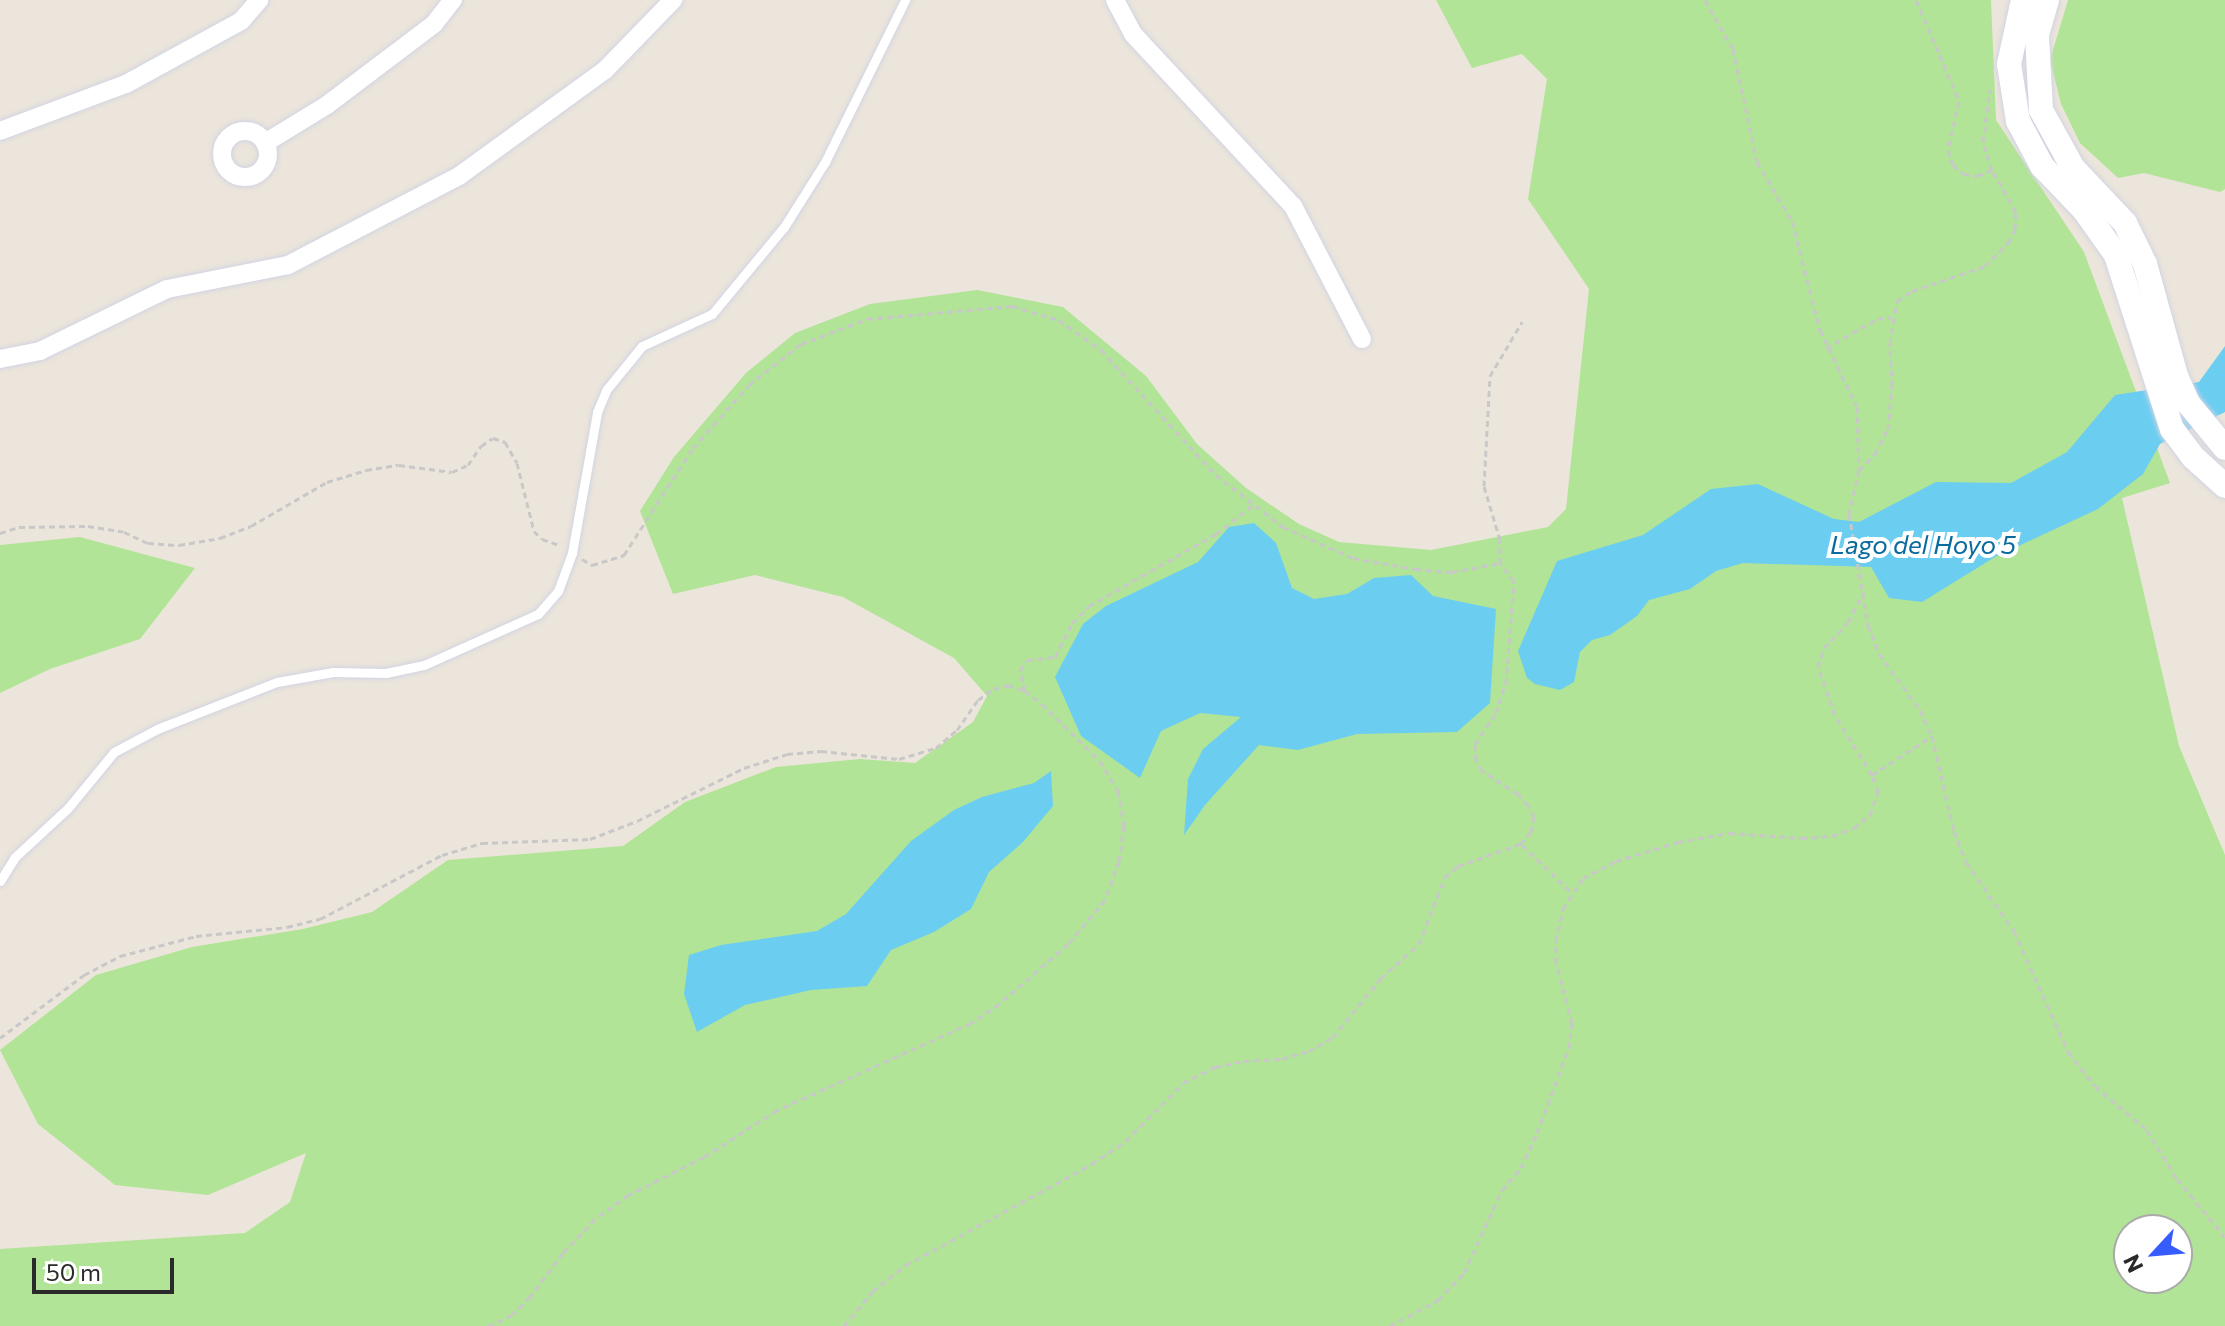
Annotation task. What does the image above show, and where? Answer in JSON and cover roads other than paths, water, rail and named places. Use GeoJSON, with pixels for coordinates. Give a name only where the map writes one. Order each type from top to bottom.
{"type":"FeatureCollection","features":[{"type":"Feature","properties":{"kind":"street"},"geometry":{"type":"LineString","coordinates":[[0,131],[126,84],[241,21],[259,0]]}},
{"type":"Feature","properties":{"kind":"street"},"geometry":{"type":"LineString","coordinates":[[265,143],[327,105],[434,24],[453,0]]}},
{"type":"Feature","properties":{"kind":"street"},"geometry":{"type":"LineString","coordinates":[[0,359],[40,351],[167,289],[288,265],[446,183],[605,70],[673,0]]}},
{"type":"Feature","properties":{"kind":"street"},"geometry":{"type":"LineString","coordinates":[[1115,0],[1133,34],[1293,206],[1362,339]]}},
{"type":"Feature","properties":{"kind":"street"},"geometry":{"type":"LineString","coordinates":[[2023,0],[2009,64],[2018,121],[2042,166],[2085,211],[2116,255],[2165,378],[2219,442]]}},
{"type":"Feature","properties":{"kind":"street"},"geometry":{"type":"LineString","coordinates":[[2047,0],[2037,36],[2041,110],[2073,168],[2125,223],[2145,264],[2172,429],[2193,457],[2225,486]]}},
{"type":"Feature","properties":{"kind":"lane"},"geometry":{"type":"LineString","coordinates":[[0,881],[15,857],[68,808],[114,752],[157,729],[277,682],[333,672],[386,673],[424,665],[538,614],[558,591],[572,553],[597,412],[607,389],[642,346],[712,314],[784,227],[825,162],[905,0]]}},
{"type":"Feature","properties":{"kind":"water","name":"Lago del Hoyo 5"},"geometry":{"type":"Polygon","coordinates":[[[2225,346],[2225,412],[2160,444],[2143,474],[2098,509],[1995,557],[1922,602],[1889,598],[1871,567],[1743,563],[1716,571],[1690,589],[1649,600],[1637,616],[1610,635],[1592,640],[1580,652],[1574,682],[1560,690],[1535,684],[1527,678],[1518,651],[1557,561],[1643,535],[1711,489],[1758,484],[1834,519],[1859,522],[1936,482],[2011,483],[2067,452],[2115,395],[2199,382],[2225,346]]]}},
{"type":"Feature","properties":{"kind":"water"},"geometry":{"type":"Polygon","coordinates":[[[1254,523],[1276,543],[1292,588],[1314,599],[1347,594],[1374,578],[1411,575],[1433,596],[1496,609],[1490,703],[1457,732],[1357,734],[1298,750],[1259,745],[1205,805],[1184,835],[1188,779],[1203,749],[1241,717],[1200,713],[1161,731],[1140,778],[1081,736],[1055,677],[1083,624],[1106,606],[1198,562],[1229,527],[1254,523]]]}},
{"type":"Feature","properties":{"kind":"water"},"geometry":{"type":"Polygon","coordinates":[[[1051,771],[1053,806],[1023,842],[989,872],[971,909],[934,932],[891,950],[867,986],[811,990],[745,1005],[697,1032],[684,994],[689,955],[721,945],[817,931],[846,914],[911,841],[954,810],[982,797],[1034,783],[1051,771]]]}}]}
